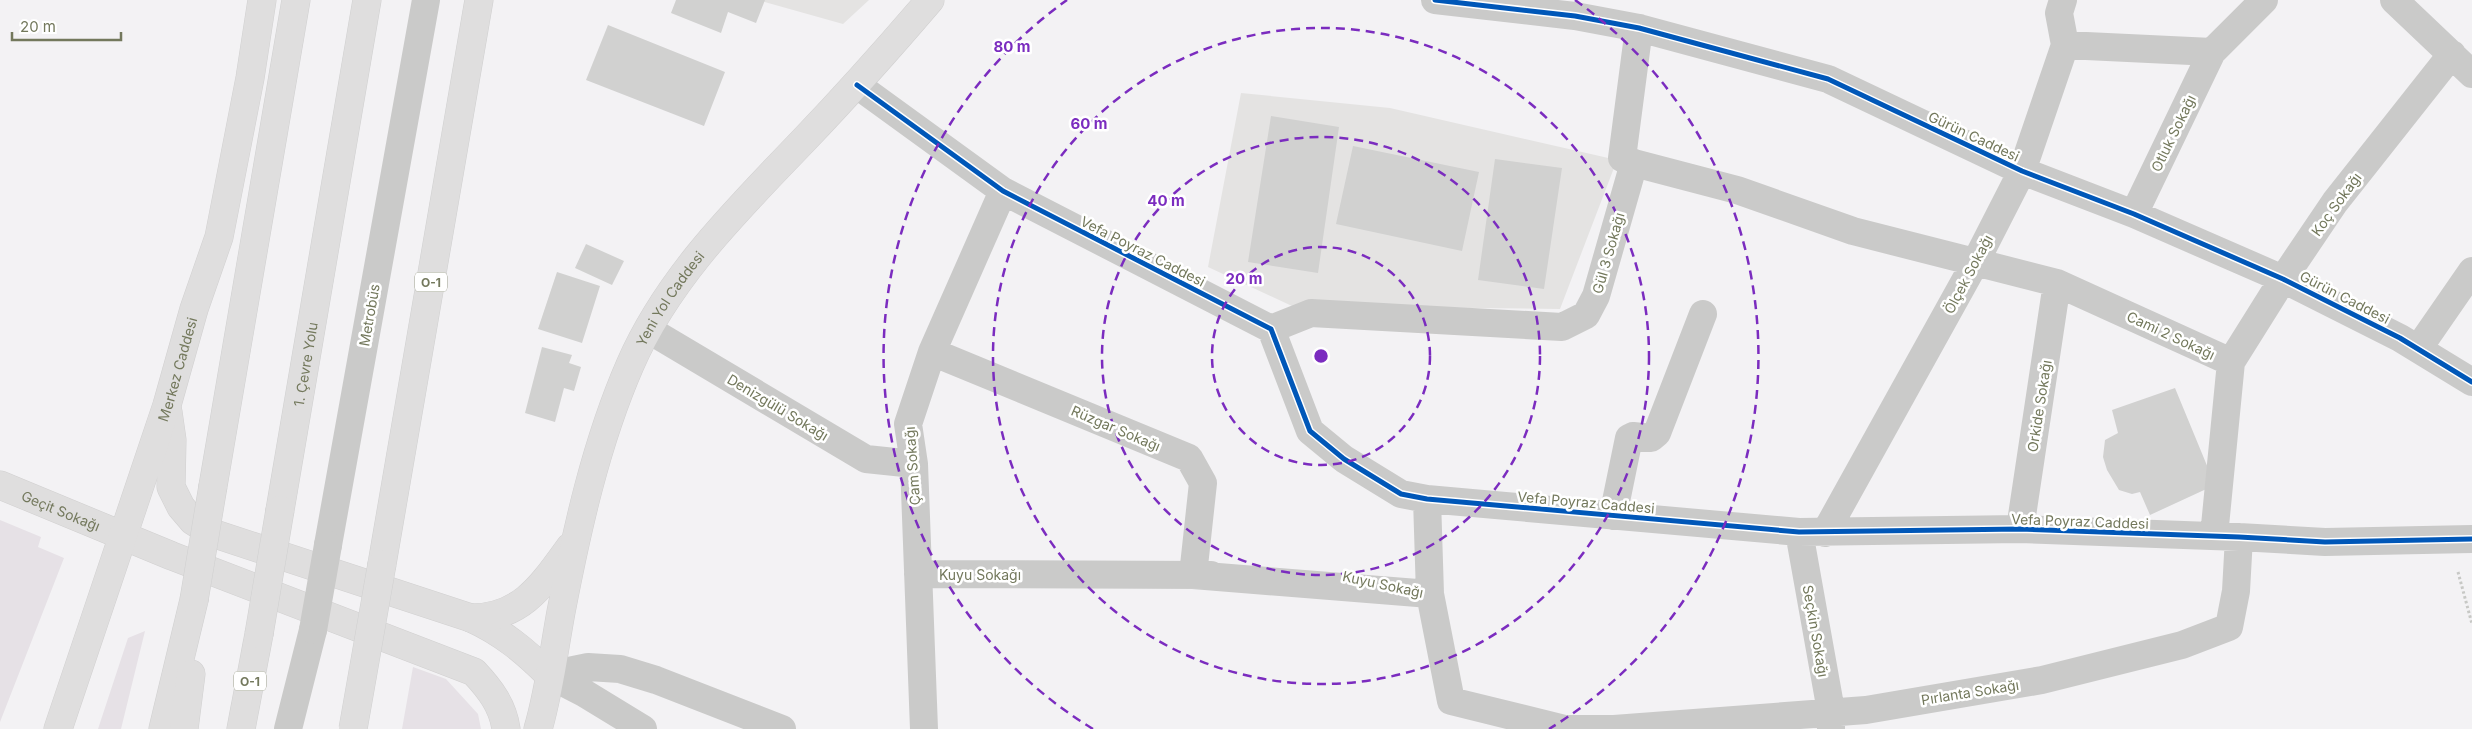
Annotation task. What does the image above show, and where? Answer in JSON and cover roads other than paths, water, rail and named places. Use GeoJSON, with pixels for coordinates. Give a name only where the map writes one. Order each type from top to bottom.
{"type":"FeatureCollection","features":[{"type":"Feature","properties":{"kind":"main road","name":"Merkez Caddesi"},"geometry":{"type":"LineString","coordinates":[[58,729],[167,405],[194,309],[219,237],[250,78],[262,0]]}},
{"type":"Feature","properties":{"kind":"main road"},"geometry":{"type":"LineString","coordinates":[[163,729],[194,600],[296,0]]}},
{"type":"Feature","properties":{"kind":"main road","name":"1. Çevre Yolu"},"geometry":{"type":"LineString","coordinates":[[241,729],[259,634],[367,0]]}},
{"type":"Feature","properties":{"kind":"main road","name":"O-1"},"geometry":{"type":"LineString","coordinates":[[353,729],[479,0]]}},
{"type":"Feature","properties":{"kind":"main road","name":"Yeni Yol Caddesi"},"geometry":{"type":"LineString","coordinates":[[538,729],[575,540],[607,426],[630,364],[648,330],[684,274],[724,224],[856,85],[930,0]]}},
{"type":"Feature","properties":{"kind":"main road"},"geometry":{"type":"LineString","coordinates":[[167,405],[172,440],[171,487],[180,507],[194,521],[212,533],[471,618],[498,631],[520,646],[549,675]]}},
{"type":"Feature","properties":{"kind":"main road","name":"Geçit Sokağı"},"geometry":{"type":"LineString","coordinates":[[0,485],[474,672],[491,690],[504,718],[506,729]]}},
{"type":"Feature","properties":{"kind":"main road"},"geometry":{"type":"LineString","coordinates":[[471,618],[500,615],[521,605],[544,582],[575,540]]}},
{"type":"Feature","properties":{"kind":"main road"},"geometry":{"type":"LineString","coordinates":[[184,729],[192,668],[194,600]]}},
{"type":"Feature","properties":{"kind":"street","name":"Metrobüs"},"geometry":{"type":"LineString","coordinates":[[302,729],[313,630],[426,0]]}},
{"type":"Feature","properties":{"kind":"street","name":"Gürün Caddesi"},"geometry":{"type":"LineString","coordinates":[[1436,0],[1576,8],[1639,28],[1828,79],[2022,171],[2134,214],[2283,279],[2418,349],[2472,382]]}},
{"type":"Feature","properties":{"kind":"street","name":"Ölçek Sokağı"},"geometry":{"type":"LineString","coordinates":[[1812,533],[1976,261],[2022,171],[2065,45],[2059,13],[2063,0]]}},
{"type":"Feature","properties":{"kind":"street","name":"Otluk Sokağı"},"geometry":{"type":"LineString","coordinates":[[2134,214],[2212,52],[2264,0]]}},
{"type":"Feature","properties":{"kind":"street"},"geometry":{"type":"LineString","coordinates":[[2394,0],[2472,74]]}},
{"type":"Feature","properties":{"kind":"street"},"geometry":{"type":"LineString","coordinates":[[1634,163],[1622,158],[1639,28]]}},
{"type":"Feature","properties":{"kind":"street"},"geometry":{"type":"LineString","coordinates":[[2065,45],[2212,52]]}},
{"type":"Feature","properties":{"kind":"street","name":"Koç Sokağı"},"geometry":{"type":"LineString","coordinates":[[2231,362],[2283,279],[2335,202],[2452,54]]}},
{"type":"Feature","properties":{"kind":"street","name":"Vefa Poyraz Caddesi"},"geometry":{"type":"LineString","coordinates":[[856,85],[1003,191],[1271,329],[1310,431],[1344,459],[1401,494],[1427,499],[1812,533],[2020,530],[2325,542],[2460,539]]}},
{"type":"Feature","properties":{"kind":"street","name":"Cami 2 Sokağı"},"geometry":{"type":"LineString","coordinates":[[1634,163],[1737,190],[1853,232],[1976,261],[2057,283],[2231,362],[2226,537]]}},
{"type":"Feature","properties":{"kind":"street","name":"Gül 3 Sokağı"},"geometry":{"type":"LineString","coordinates":[[1271,329],[1311,313],[1562,327],[1586,315],[1596,296],[1634,163]]}},
{"type":"Feature","properties":{"kind":"street","name":"Çam Sokağı"},"geometry":{"type":"LineString","coordinates":[[924,729],[914,464],[908,424],[932,352],[1003,191]]}},
{"type":"Feature","properties":{"kind":"street"},"geometry":{"type":"LineString","coordinates":[[2418,349],[2472,271]]}},
{"type":"Feature","properties":{"kind":"street","name":"Orkide Sokağı"},"geometry":{"type":"LineString","coordinates":[[2020,530],[2057,283]]}},
{"type":"Feature","properties":{"kind":"street"},"geometry":{"type":"LineString","coordinates":[[1613,516],[1629,438],[1633,436],[1651,438],[1657,433],[1703,314]]}},
{"type":"Feature","properties":{"kind":"street","name":"Denizgülü Sokağı"},"geometry":{"type":"LineString","coordinates":[[648,330],[866,459],[914,464]]}},
{"type":"Feature","properties":{"kind":"street","name":"Rüzgar Sokağı"},"geometry":{"type":"LineString","coordinates":[[932,352],[1188,458],[1203,483],[1193,575]]}},
{"type":"Feature","properties":{"kind":"street","name":"Pırlanta Sokağı"},"geometry":{"type":"LineString","coordinates":[[1427,499],[1430,594],[1451,701],[1565,729],[1613,729],[1831,720],[1866,710],[2042,680],[2182,645],[2229,627],[2236,591],[2226,537]]}},
{"type":"Feature","properties":{"kind":"street","name":"Seçkin Sokağı"},"geometry":{"type":"LineString","coordinates":[[1812,533],[1808,586],[1831,720]]}},
{"type":"Feature","properties":{"kind":"street","name":"Kuyu Sokağı"},"geometry":{"type":"LineString","coordinates":[[918,574],[1340,575],[1430,594]]}},
{"type":"Feature","properties":{"kind":"street","name":"Metrobüs"},"geometry":{"type":"LineString","coordinates":[[288,729],[313,630]]}},
{"type":"Feature","properties":{"kind":"street"},"geometry":{"type":"LineString","coordinates":[[549,675],[588,667],[620,669],[656,680],[782,729]]}},
{"type":"Feature","properties":{"kind":"street"},"geometry":{"type":"LineString","coordinates":[[549,675],[584,693],[643,729]]}}]}
